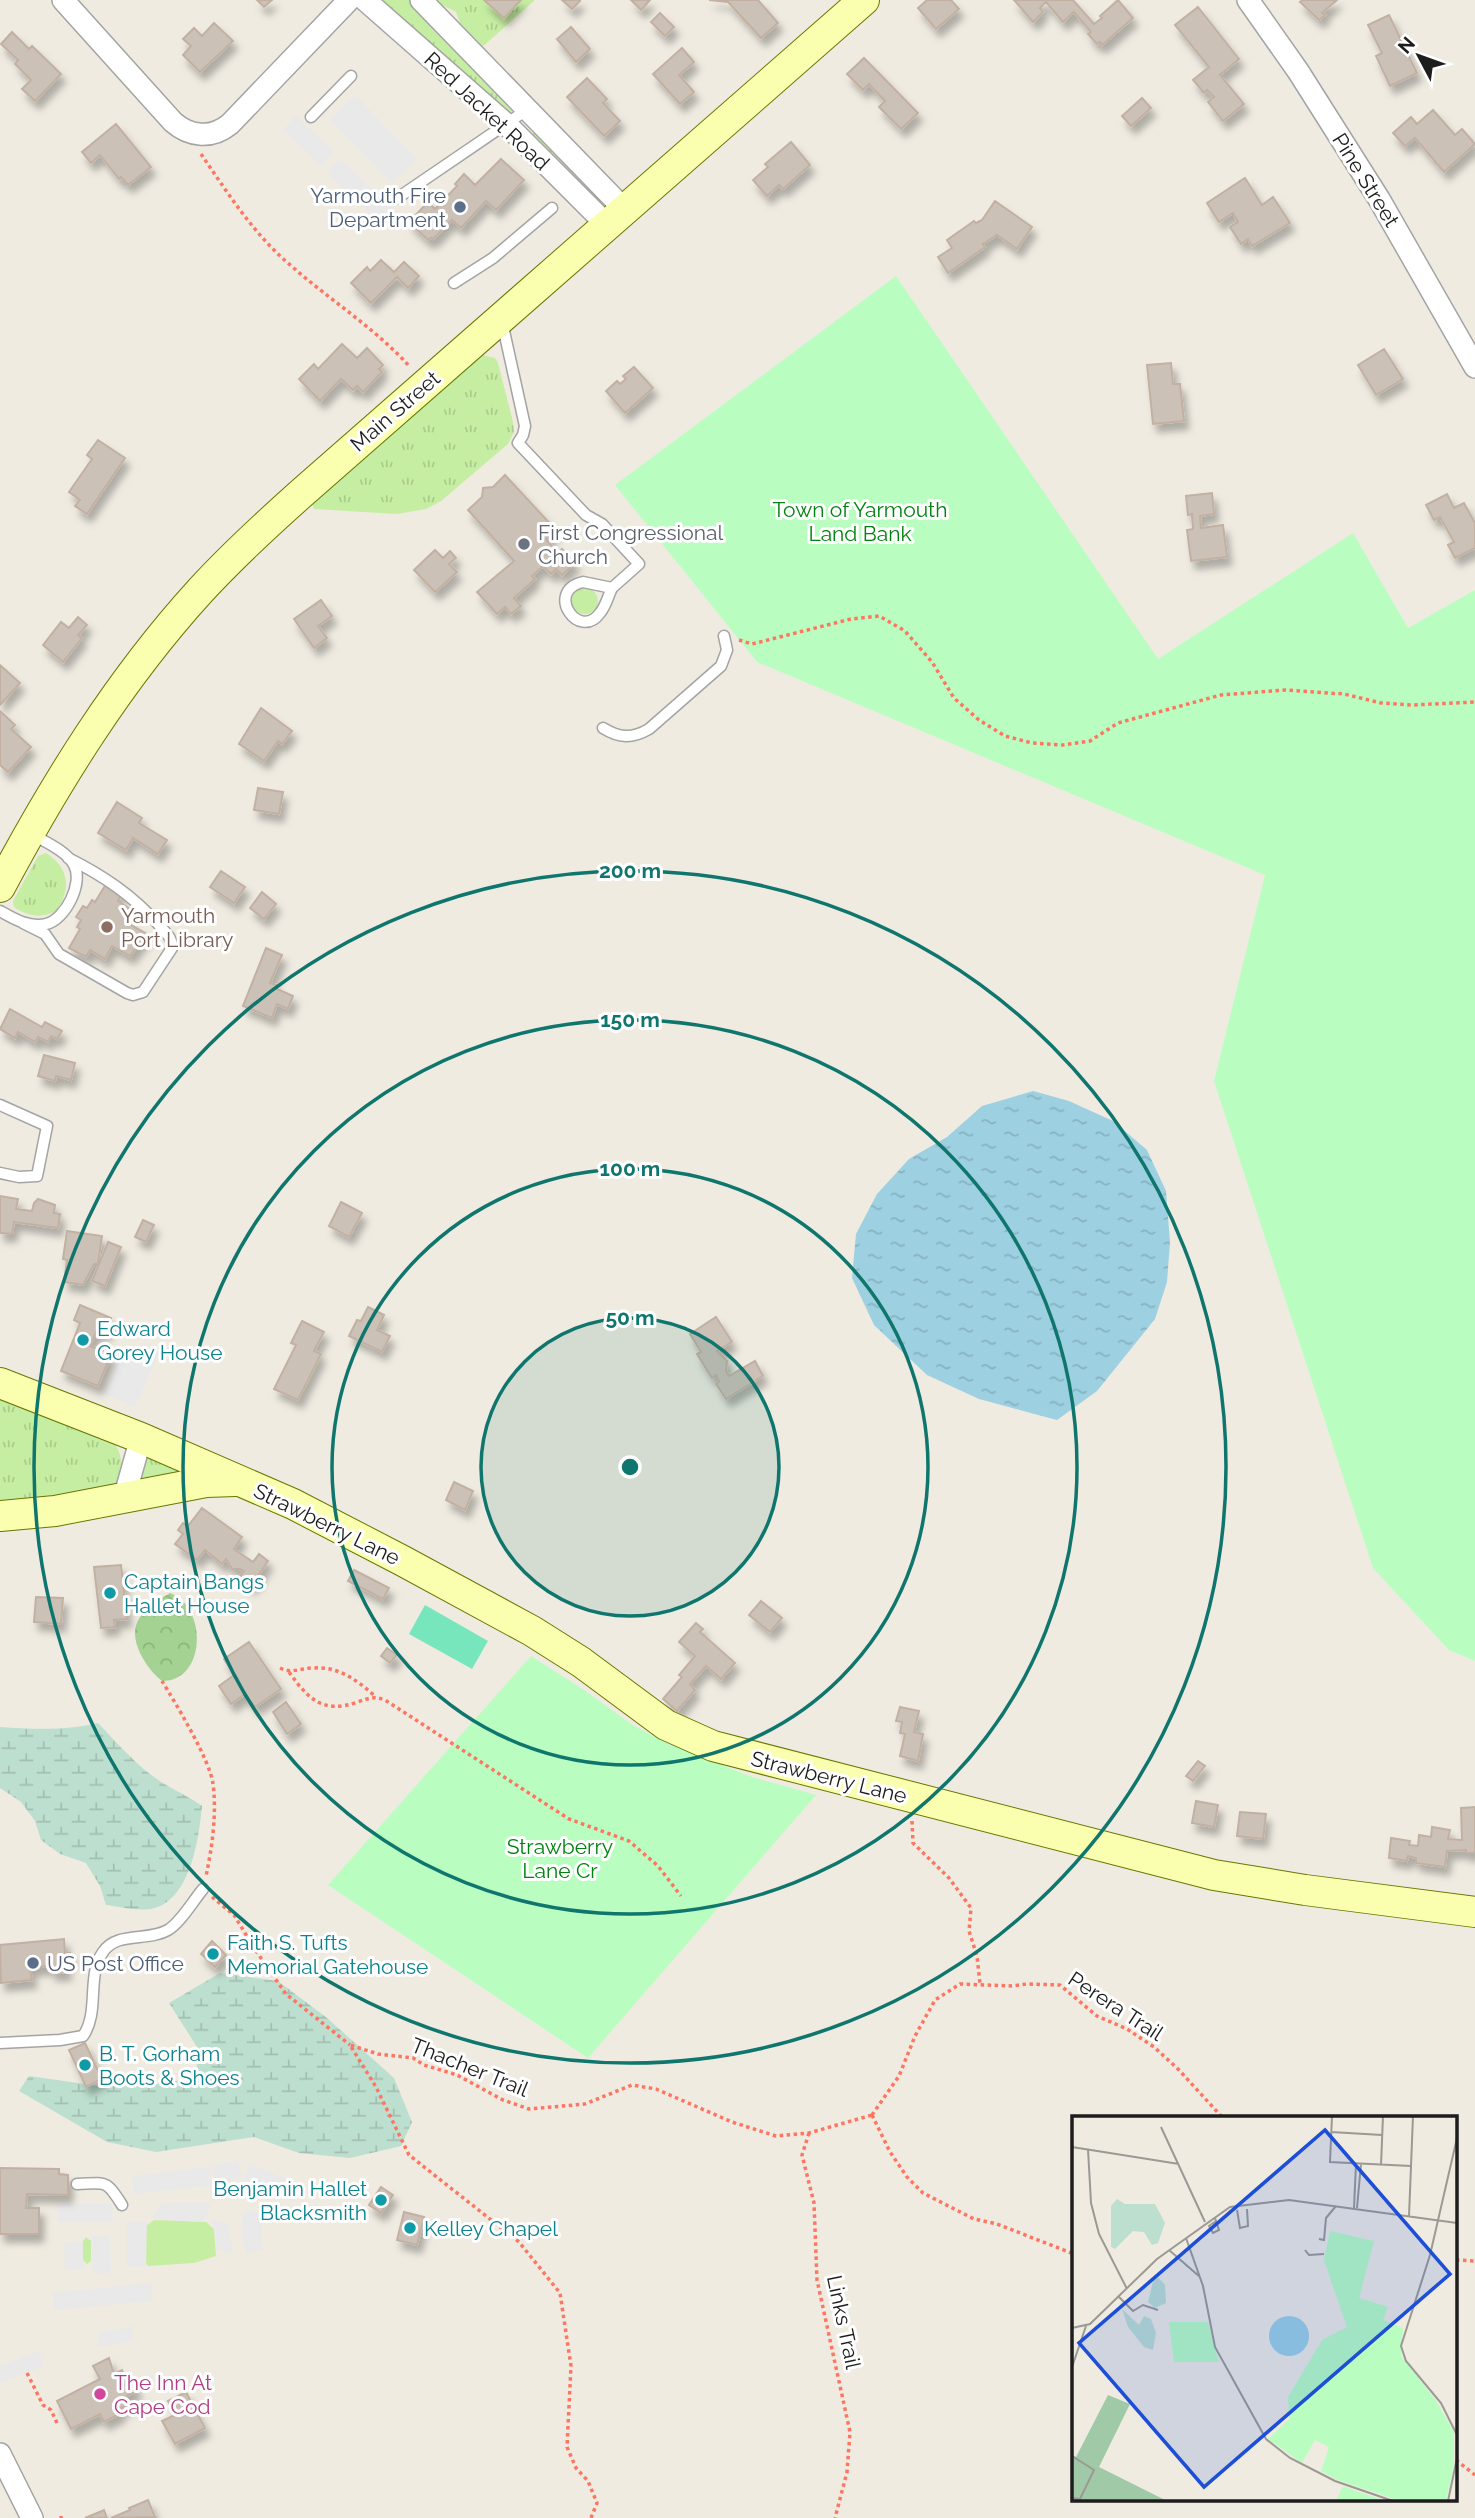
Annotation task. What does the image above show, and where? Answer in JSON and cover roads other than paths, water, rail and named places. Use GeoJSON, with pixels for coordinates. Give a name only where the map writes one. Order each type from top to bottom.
{"type":"FeatureCollection","features":[{"type":"Feature","properties":{"kind":"street"},"geometry":{"type":"LineString","coordinates":[[63,0],[173,122],[185,131],[201,134],[217,132],[237,117],[349,0]]}},
{"type":"Feature","properties":{"kind":"street","name":"Red Jacket Road"},"geometry":{"type":"LineString","coordinates":[[365,0],[616,217]]}},
{"type":"Feature","properties":{"kind":"street","name":"Red Jacket Road"},"geometry":{"type":"LineString","coordinates":[[421,0],[528,109],[616,217]]}},
{"type":"Feature","properties":{"kind":"street","name":"Main Street"},"geometry":{"type":"LineString","coordinates":[[0,887],[72,760],[107,708],[198,593],[282,510],[864,0]]}},
{"type":"Feature","properties":{"kind":"street","name":"Pine Street"},"geometry":{"type":"LineString","coordinates":[[1248,0],[1264,18],[1380,199],[1475,367]]}},
{"type":"Feature","properties":{"kind":"street","name":"Strawberry Lane"},"geometry":{"type":"LineString","coordinates":[[0,1383],[141,1437],[293,1504],[532,1631],[681,1733],[732,1752],[1223,1877],[1475,1912]]}},
{"type":"Feature","properties":{"kind":"street"},"geometry":{"type":"LineString","coordinates":[[124,1498],[141,1437]]}},
{"type":"Feature","properties":{"kind":"street","name":"Strawberry Lane"},"geometry":{"type":"LineString","coordinates":[[0,1516],[55,1511],[206,1482],[226,1480],[243,1483]]}},
{"type":"Feature","properties":{"kind":"street"},"geometry":{"type":"LineString","coordinates":[[0,2454],[32,2518]]}},
{"type":"Feature","properties":{"kind":"lane"},"geometry":{"type":"LineString","coordinates":[[311,117],[351,76]]}},
{"type":"Feature","properties":{"kind":"lane"},"geometry":{"type":"LineString","coordinates":[[396,199],[528,109]]}},
{"type":"Feature","properties":{"kind":"lane"},"geometry":{"type":"LineString","coordinates":[[454,283],[493,258],[552,208]]}},
{"type":"Feature","properties":{"kind":"lane"},"geometry":{"type":"LineString","coordinates":[[501,318],[525,426],[518,443],[586,515],[602,524],[639,564],[612,588],[595,618],[589,621],[576,620],[566,610],[565,597],[577,584],[589,583],[612,588]]}},
{"type":"Feature","properties":{"kind":"lane"},"geometry":{"type":"LineString","coordinates":[[603,728],[614,735],[626,737],[649,729],[721,667],[727,650],[724,636]]}},
{"type":"Feature","properties":{"kind":"lane"},"geometry":{"type":"LineString","coordinates":[[0,911],[40,930],[59,954],[133,995],[143,992],[172,948],[171,939],[134,898],[29,832]]}},
{"type":"Feature","properties":{"kind":"lane"},"geometry":{"type":"LineString","coordinates":[[23,923],[42,925],[60,917],[76,889],[77,873],[68,858]]}},
{"type":"Feature","properties":{"kind":"lane"},"geometry":{"type":"LineString","coordinates":[[0,1105],[47,1126],[37,1177],[0,1173]]}},
{"type":"Feature","properties":{"kind":"lane"},"geometry":{"type":"LineString","coordinates":[[0,2043],[83,2036],[90,2026],[97,1964],[102,1953],[110,1944],[126,1938],[156,1936],[171,1928],[203,1889]]}},
{"type":"Feature","properties":{"kind":"lane"},"geometry":{"type":"LineString","coordinates":[[77,2184],[108,2185],[122,2205]]}},
{"type":"Feature","properties":{"kind":"water"},"geometry":{"type":"Polygon","coordinates":[[[1033,1091],[1069,1101],[1113,1121],[1147,1150],[1166,1191],[1170,1242],[1167,1282],[1155,1319],[1097,1391],[1057,1420],[979,1399],[927,1375],[874,1325],[852,1278],[856,1234],[877,1194],[909,1159],[947,1137],[982,1106],[1033,1091]]]}},
{"type":"Feature","properties":{"kind":"place","name":"Yarmouth Fire Department"},"geometry":{"type":"Point","coordinates":[460,207]}},
{"type":"Feature","properties":{"kind":"place","name":"First Congressional Church"},"geometry":{"type":"Point","coordinates":[524,544]}},
{"type":"Feature","properties":{"kind":"place","name":"Yarmouth Port Library"},"geometry":{"type":"Point","coordinates":[107,927]}},
{"type":"Feature","properties":{"kind":"place","name":"Edward Gorey House"},"geometry":{"type":"Point","coordinates":[83,1340]}},
{"type":"Feature","properties":{"kind":"place","name":"Captain Bangs Hallet House"},"geometry":{"type":"Point","coordinates":[110,1593]}},
{"type":"Feature","properties":{"kind":"place","name":"Faith S. Tufts Memorial Gatehouse"},"geometry":{"type":"Point","coordinates":[213,1954]}},
{"type":"Feature","properties":{"kind":"place","name":"US Post Office"},"geometry":{"type":"Point","coordinates":[33,1963]}},
{"type":"Feature","properties":{"kind":"place","name":"B. T. Gorham Boots & Shoes"},"geometry":{"type":"Point","coordinates":[85,2065]}},
{"type":"Feature","properties":{"kind":"place","name":"Benjamin Hallet Blacksmith"},"geometry":{"type":"Point","coordinates":[381,2200]}},
{"type":"Feature","properties":{"kind":"place","name":"Kelley Chapel"},"geometry":{"type":"Point","coordinates":[410,2228]}},
{"type":"Feature","properties":{"kind":"place","name":"The Inn At Cape Cod"},"geometry":{"type":"Point","coordinates":[100,2394]}},
{"type":"Feature","properties":{"kind":"park label","name":"Town of Yarmouth Land Bank"},"geometry":{"type":"Point","coordinates":[860,521]}},
{"type":"Feature","properties":{"kind":"park label","name":"Strawberry Lane Cr"},"geometry":{"type":"Point","coordinates":[560,1858]}}]}
